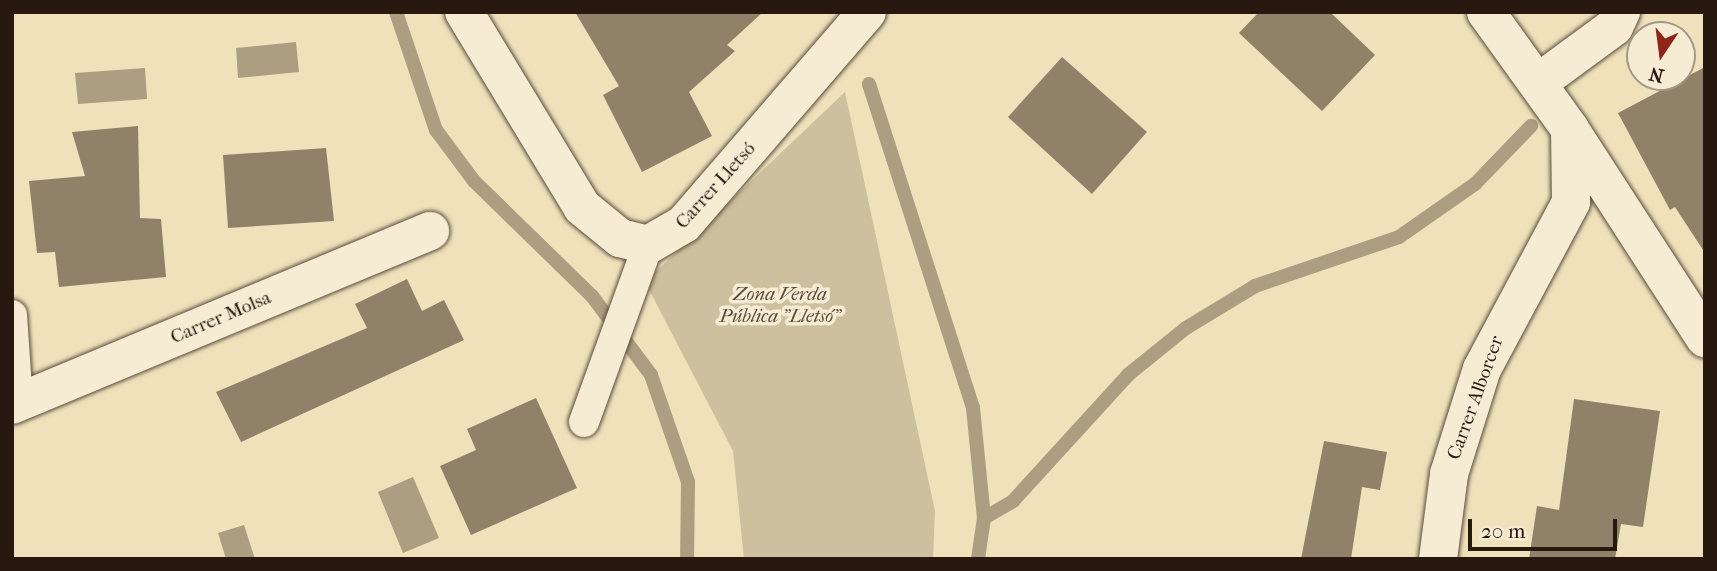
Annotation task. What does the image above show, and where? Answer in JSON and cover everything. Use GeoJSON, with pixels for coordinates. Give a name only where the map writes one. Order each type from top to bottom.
{"type":"FeatureCollection","features":[{"type":"Feature","properties":{"kind":"street"},"geometry":{"type":"LineString","coordinates":[[464,12],[582,207],[602,228],[648,245]]}},
{"type":"Feature","properties":{"kind":"street","name":"Carrer Lletsó"},"geometry":{"type":"LineString","coordinates":[[648,245],[684,224],[867,12]]}},
{"type":"Feature","properties":{"kind":"street","name":"Carrer Alborcer"},"geometry":{"type":"LineString","coordinates":[[1486,12],[1539,82],[1705,338]]}},
{"type":"Feature","properties":{"kind":"street"},"geometry":{"type":"LineString","coordinates":[[1539,82],[1614,27],[1621,12]]}},
{"type":"Feature","properties":{"kind":"street","name":"Carrer Alborcer"},"geometry":{"type":"LineString","coordinates":[[1437,559],[1449,474],[1482,369],[1509,311],[1567,221],[1573,178],[1570,129]]}},
{"type":"Feature","properties":{"kind":"street","name":"Carrer Molsa"},"geometry":{"type":"LineString","coordinates":[[15,404],[430,231]]}},
{"type":"Feature","properties":{"kind":"lane"},"geometry":{"type":"LineString","coordinates":[[584,422],[631,279],[648,245]]}},
{"type":"Feature","properties":{"kind":"lane"},"geometry":{"type":"LineString","coordinates":[[12,315],[15,404]]}},
{"type":"Feature","properties":{"kind":"green space","name":"Zona Verda Pública \"Lletsó\""},"geometry":{"type":"Polygon","coordinates":[[[845,92],[935,511],[933,559],[744,559],[733,451],[645,282],[845,92]]]}},
{"type":"Feature","properties":{"kind":"shaded area"},"geometry":{"type":"Polygon","coordinates":[[[296,42],[299,72],[238,78],[236,48],[296,42]]]}},
{"type":"Feature","properties":{"kind":"shaded area"},"geometry":{"type":"Polygon","coordinates":[[[145,68],[147,99],[78,104],[75,73],[145,68]]]}},
{"type":"Feature","properties":{"kind":"shaded area"},"geometry":{"type":"Polygon","coordinates":[[[413,477],[439,538],[403,553],[378,492],[413,477]]]}},
{"type":"Feature","properties":{"kind":"shaded area"},"geometry":{"type":"Polygon","coordinates":[[[244,525],[255,559],[226,559],[218,533],[244,525]]]}},
{"type":"Feature","properties":{"kind":"building"},"geometry":{"type":"Polygon","coordinates":[[[575,12],[763,12],[727,45],[735,51],[689,92],[712,136],[642,172],[603,95],[619,86],[575,12]]]}},
{"type":"Feature","properties":{"kind":"building"},"geometry":{"type":"Polygon","coordinates":[[[1259,12],[1330,12],[1375,55],[1322,111],[1239,33],[1259,12]]]}},
{"type":"Feature","properties":{"kind":"building"},"geometry":{"type":"Polygon","coordinates":[[[1062,57],[1147,132],[1092,194],[1008,117],[1062,57]]]}},
{"type":"Feature","properties":{"kind":"building"},"geometry":{"type":"Polygon","coordinates":[[[1705,67],[1705,253],[1675,207],[1670,210],[1618,113],[1660,91],[1696,91],[1696,72],[1705,67]]]}},
{"type":"Feature","properties":{"kind":"building"},"geometry":{"type":"Polygon","coordinates":[[[138,126],[140,218],[161,219],[166,277],[59,287],[55,252],[37,253],[29,181],[85,176],[72,132],[138,126]]]}},
{"type":"Feature","properties":{"kind":"building"},"geometry":{"type":"Polygon","coordinates":[[[326,148],[334,221],[228,228],[223,155],[326,148]]]}},
{"type":"Feature","properties":{"kind":"building"},"geometry":{"type":"Polygon","coordinates":[[[407,279],[422,311],[444,300],[464,340],[241,442],[216,392],[367,328],[355,304],[407,279]]]}},
{"type":"Feature","properties":{"kind":"building"},"geometry":{"type":"Polygon","coordinates":[[[536,398],[577,488],[471,535],[440,466],[476,450],[467,429],[536,398]]]}},
{"type":"Feature","properties":{"kind":"building"},"geometry":{"type":"Polygon","coordinates":[[[1574,399],[1660,411],[1643,527],[1621,524],[1615,559],[1529,559],[1537,506],[1559,510],[1574,399]]]}},
{"type":"Feature","properties":{"kind":"building"},"geometry":{"type":"Polygon","coordinates":[[[1324,441],[1387,452],[1380,490],[1362,487],[1351,559],[1301,559],[1324,441]]]}},
{"type":"Feature","properties":{"kind":"waterway"},"geometry":{"type":"LineString","coordinates":[[396,12],[436,130],[474,181],[592,296],[651,375],[688,482],[687,559]]}},
{"type":"Feature","properties":{"kind":"waterway"},"geometry":{"type":"LineString","coordinates":[[869,84],[973,408],[984,518]]}},
{"type":"Feature","properties":{"kind":"waterway"},"geometry":{"type":"LineString","coordinates":[[978,559],[984,518],[1013,501],[1129,374],[1186,328],[1255,286],[1399,237],[1475,184],[1531,126]]}}]}
